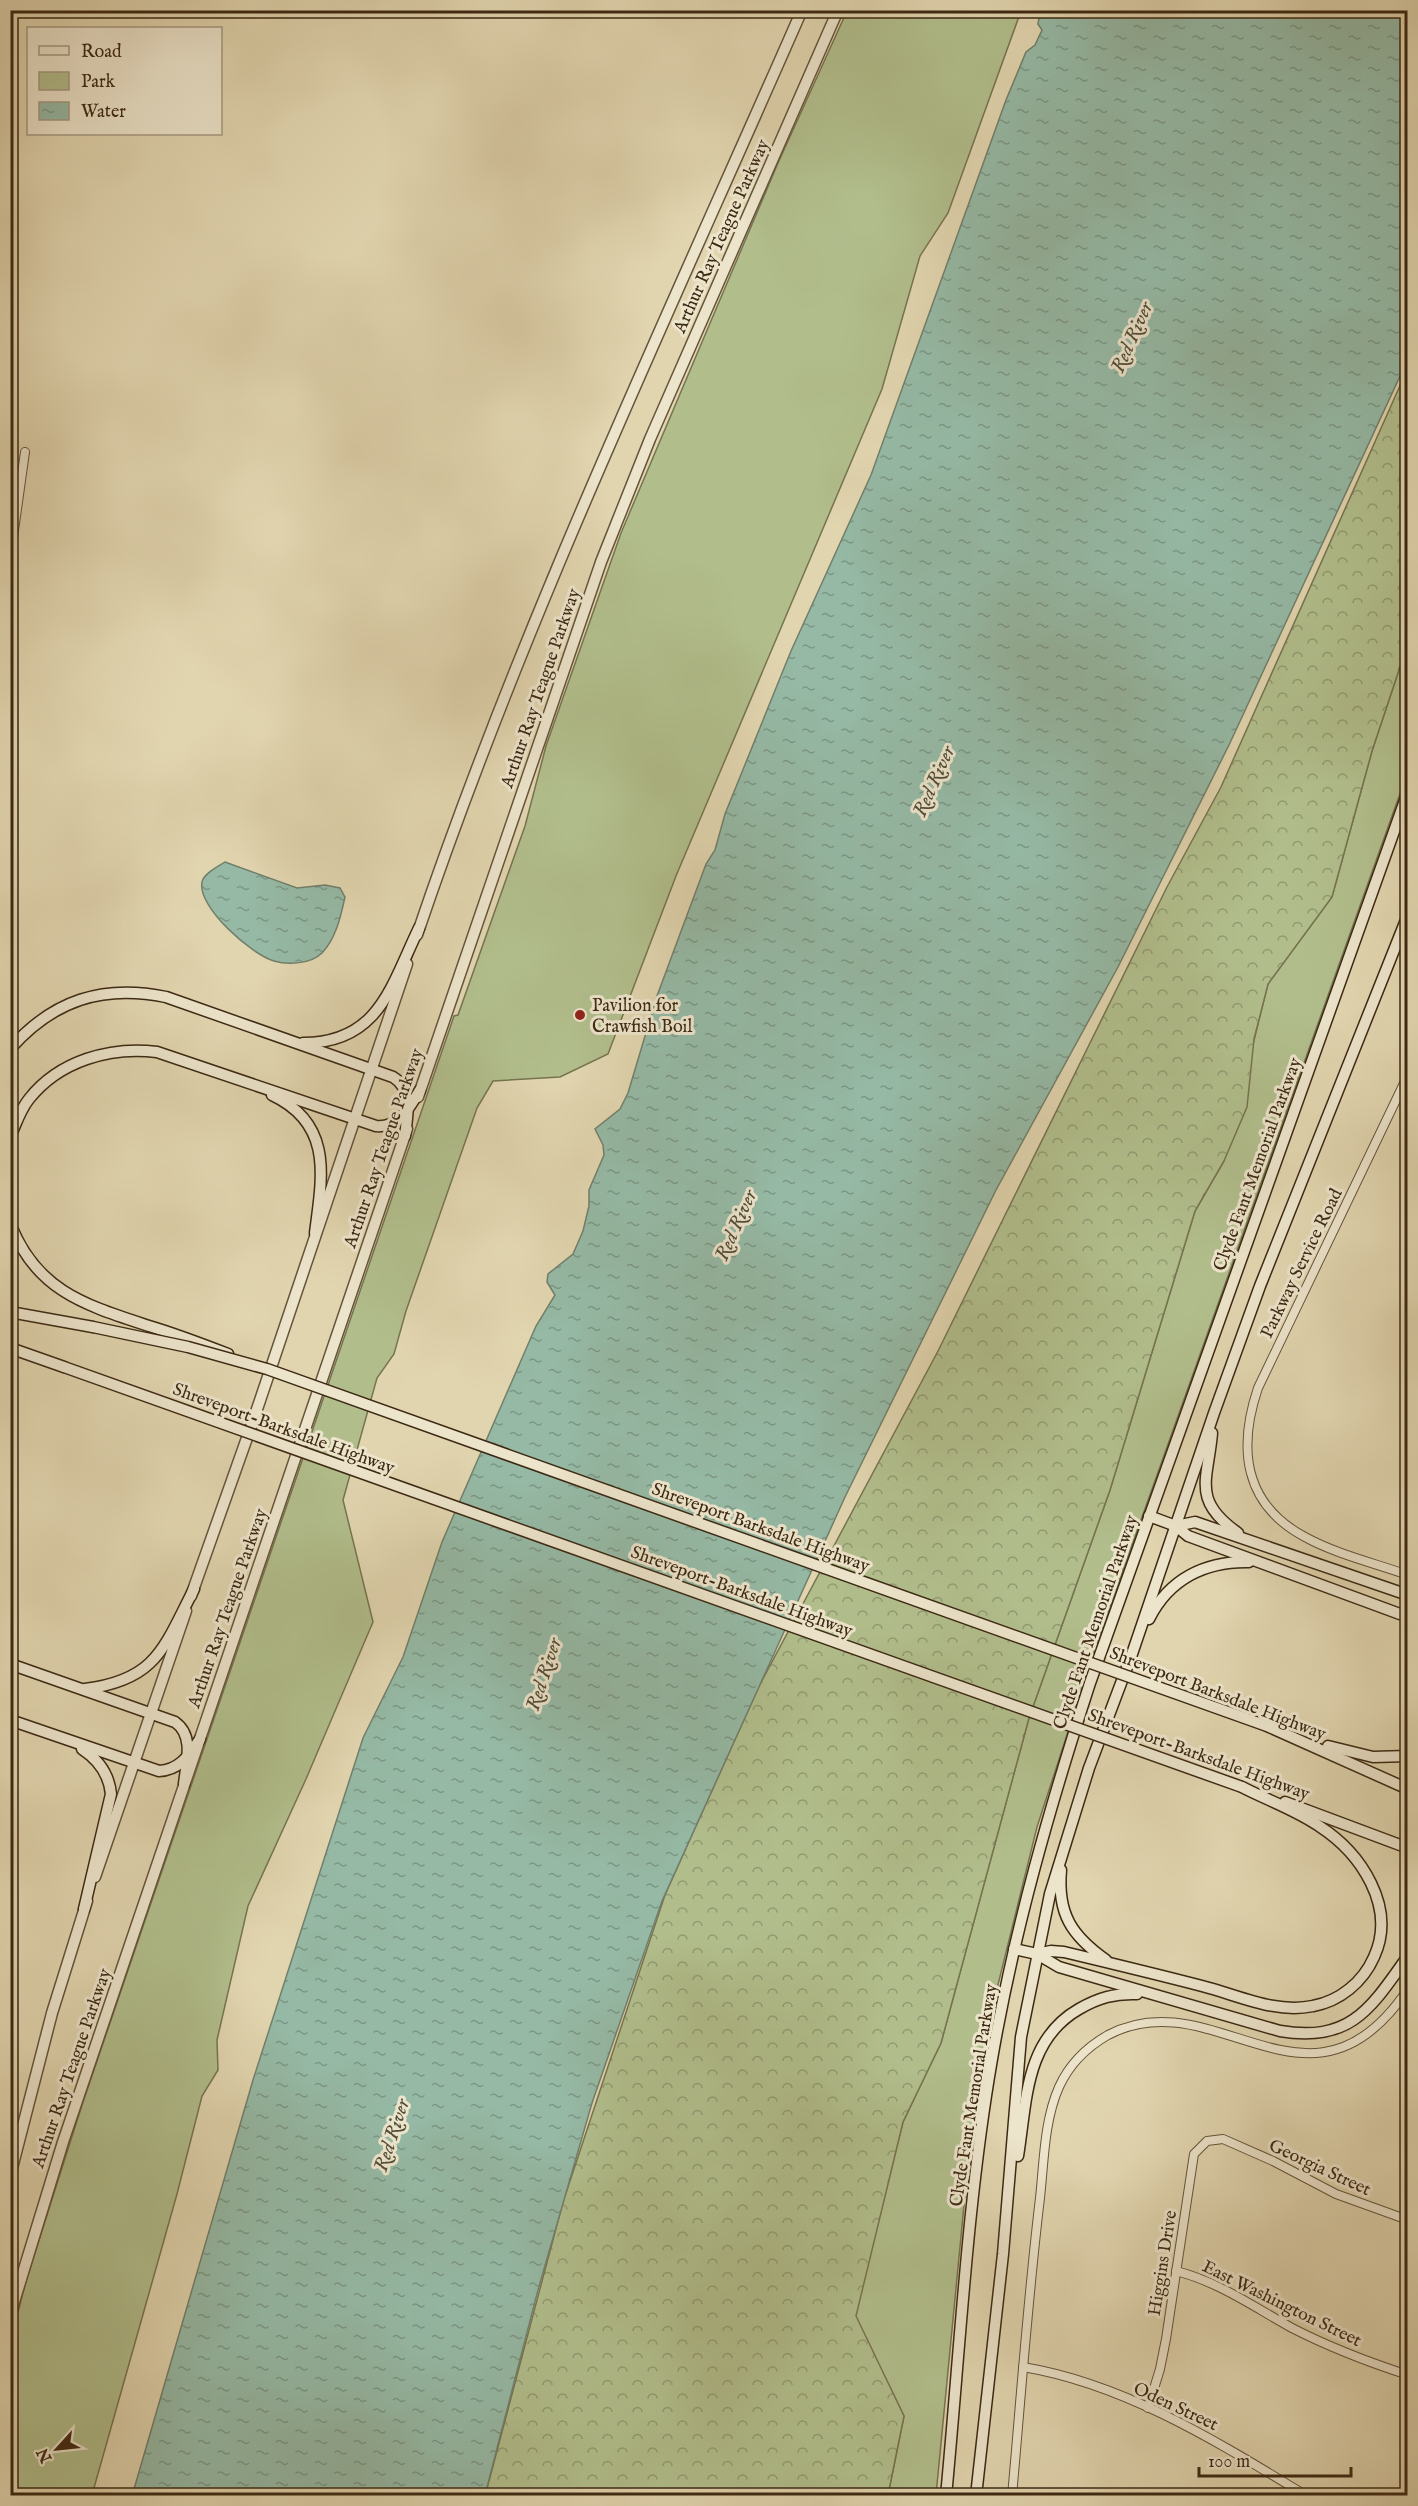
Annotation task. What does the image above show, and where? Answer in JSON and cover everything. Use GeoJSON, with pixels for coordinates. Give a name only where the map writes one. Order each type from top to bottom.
{"type":"FeatureCollection","features":[{"type":"Feature","properties":{"kind":"main road","name":"Arthur Ray Teague Parkway"},"geometry":{"type":"LineString","coordinates":[[10,2176],[52,2013],[84,1909],[467,791],[526,639],[802,10]]}},
{"type":"Feature","properties":{"kind":"main road","name":"Arthur Ray Teague Parkway"},"geometry":{"type":"LineString","coordinates":[[10,2315],[54,2171],[184,1784],[602,562],[650,439],[838,10]]}},
{"type":"Feature","properties":{"kind":"main road","name":"Clyde Fant Memorial Parkway"},"geometry":{"type":"LineString","coordinates":[[946,2496],[979,2145],[992,2061],[1014,1948],[1060,1776],[1090,1683],[1407,792]]}},
{"type":"Feature","properties":{"kind":"main road"},"geometry":{"type":"LineString","coordinates":[[976,2496],[1004,2242],[1021,2037],[1050,1894],[1089,1768],[1132,1654],[1260,1286],[1407,915]]}},
{"type":"Feature","properties":{"kind":"main road"},"geometry":{"type":"LineString","coordinates":[[295,1044],[321,1043],[366,1024],[385,999],[419,928]]}},
{"type":"Feature","properties":{"kind":"main road"},"geometry":{"type":"LineString","coordinates":[[10,1049],[37,1024],[72,1002],[93,995],[129,992],[166,997],[393,1077],[401,1083],[406,1093],[408,1110],[405,1136]]}},
{"type":"Feature","properties":{"kind":"main road"},"geometry":{"type":"LineString","coordinates":[[10,1137],[28,1101],[43,1084],[64,1069],[111,1051],[134,1049],[157,1052],[376,1126],[385,1126],[399,1121],[420,1090]]}},
{"type":"Feature","properties":{"kind":"main road"},"geometry":{"type":"LineString","coordinates":[[247,1084],[291,1107],[302,1118],[315,1139],[322,1171],[315,1233]]}},
{"type":"Feature","properties":{"kind":"main road"},"geometry":{"type":"LineString","coordinates":[[10,1222],[24,1250],[43,1277],[75,1300],[267,1369]]}},
{"type":"Feature","properties":{"kind":"main road","name":"Shreveport Barksdale Highway"},"geometry":{"type":"LineString","coordinates":[[10,1312],[188,1347],[267,1369],[1267,1726],[1407,1789]]}},
{"type":"Feature","properties":{"kind":"main road"},"geometry":{"type":"LineString","coordinates":[[10,1348],[50,1362]]}},
{"type":"Feature","properties":{"kind":"main road"},"geometry":{"type":"LineString","coordinates":[[10,1354],[50,1362]]}},
{"type":"Feature","properties":{"kind":"main road","name":"Shreveport-Barksdale Highway"},"geometry":{"type":"LineString","coordinates":[[50,1362],[1407,1848]]}},
{"type":"Feature","properties":{"kind":"main road"},"geometry":{"type":"LineString","coordinates":[[1214,1413],[1204,1474],[1207,1498],[1226,1524],[1248,1540]]}},
{"type":"Feature","properties":{"kind":"main road"},"geometry":{"type":"LineString","coordinates":[[1149,1516],[1176,1526],[1188,1536],[1407,1617]]}},
{"type":"Feature","properties":{"kind":"main road"},"geometry":{"type":"LineString","coordinates":[[1176,1526],[1195,1522],[1407,1595]]}},
{"type":"Feature","properties":{"kind":"main road"},"geometry":{"type":"LineString","coordinates":[[1132,1654],[1153,1612],[1172,1587],[1197,1570],[1212,1564],[1255,1562]]}},
{"type":"Feature","properties":{"kind":"main road"},"geometry":{"type":"LineString","coordinates":[[82,1689],[122,1682],[139,1674],[166,1644],[194,1589]]}},
{"type":"Feature","properties":{"kind":"main road"},"geometry":{"type":"LineString","coordinates":[[10,1664],[175,1722],[182,1728],[188,1740],[184,1784]]}},
{"type":"Feature","properties":{"kind":"main road"},"geometry":{"type":"LineString","coordinates":[[10,1720],[135,1764],[163,1771],[175,1767],[186,1758],[200,1739]]}},
{"type":"Feature","properties":{"kind":"main road"},"geometry":{"type":"LineString","coordinates":[[1267,1726],[1349,1753],[1384,1758],[1407,1756]]}},
{"type":"Feature","properties":{"kind":"main road"},"geometry":{"type":"LineString","coordinates":[[69,1741],[85,1750],[99,1764],[108,1779],[111,1794],[110,1808],[84,1909]]}},
{"type":"Feature","properties":{"kind":"main road"},"geometry":{"type":"LineString","coordinates":[[1037,1954],[1051,1951],[1065,1952],[1274,2006],[1295,2008],[1313,2006],[1339,1997],[1353,1986],[1366,1973],[1378,1950],[1382,1924],[1376,1895],[1362,1867],[1342,1844],[1317,1824],[1242,1787]]}},
{"type":"Feature","properties":{"kind":"main road"},"geometry":{"type":"LineString","coordinates":[[1064,1846],[1061,1897],[1065,1915],[1073,1931],[1086,1946],[1112,1963]]}},
{"type":"Feature","properties":{"kind":"main road"},"geometry":{"type":"LineString","coordinates":[[1014,1948],[1037,1954],[1059,1967],[1280,2031],[1318,2034],[1339,2028],[1356,2019],[1369,2008],[1407,1956]]}},
{"type":"Feature","properties":{"kind":"main road"},"geometry":{"type":"LineString","coordinates":[[1004,2242],[1028,2086],[1036,2056],[1044,2040],[1054,2028],[1074,2012],[1103,1997],[1124,1994],[1154,1995]]}},
{"type":"Feature","properties":{"kind":"street"},"geometry":{"type":"LineString","coordinates":[[10,559],[25,452]]}},
{"type":"Feature","properties":{"kind":"street","name":"Parkway Service Road"},"geometry":{"type":"LineString","coordinates":[[1407,1076],[1258,1388],[1247,1425],[1247,1458],[1250,1470],[1258,1491],[1284,1523],[1302,1536],[1407,1575]]}},
{"type":"Feature","properties":{"kind":"street"},"geometry":{"type":"LineString","coordinates":[[1012,2496],[1036,2229],[1051,2110],[1063,2079],[1074,2062],[1088,2049],[1118,2030],[1156,2022],[1188,2025],[1275,2050],[1318,2053],[1349,2045],[1373,2031],[1388,2017],[1407,1989]]}},
{"type":"Feature","properties":{"kind":"street","name":"Georgia Street"},"geometry":{"type":"LineString","coordinates":[[1221,2138],[1273,2161],[1336,2194],[1407,2220]]}},
{"type":"Feature","properties":{"kind":"street","name":"Higgins Drive"},"geometry":{"type":"LineString","coordinates":[[1148,2408],[1160,2369],[1194,2154],[1207,2141],[1221,2138]]}},
{"type":"Feature","properties":{"kind":"street","name":"East Washington Street"},"geometry":{"type":"LineString","coordinates":[[1176,2271],[1197,2277],[1225,2290],[1314,2339],[1407,2375]]}},
{"type":"Feature","properties":{"kind":"street","name":"Oden Street"},"geometry":{"type":"LineString","coordinates":[[1023,2367],[1084,2382],[1148,2408],[1215,2440],[1307,2496]]}},
{"type":"Feature","properties":{"kind":"green space"},"geometry":{"type":"Polygon","coordinates":[[[847,11],[1021,11],[948,213],[920,256],[882,389],[676,876],[608,1054],[560,1077],[493,1081],[477,1108],[406,1311],[394,1354],[377,1378],[343,1500],[373,1622],[306,1779],[248,1906],[217,2040],[218,2070],[202,2096],[177,2194],[92,2495],[11,2496],[11,2341],[25,2284],[83,2102],[454,1016],[458,1015],[525,826],[546,746],[621,533],[778,163],[847,11]]]}},
{"type":"Feature","properties":{"kind":"green space"},"geometry":{"type":"Polygon","coordinates":[[[1407,370],[1407,646],[1372,751],[1332,897],[1268,984],[1254,1039],[1247,1107],[1224,1161],[1195,1211],[1110,1490],[1029,1718],[941,2043],[903,2122],[856,2316],[904,2416],[888,2495],[485,2496],[563,2202],[665,1895],[758,1688],[938,1351],[1167,887],[1221,787],[1407,370]]]}},
{"type":"Feature","properties":{"kind":"green space"},"geometry":{"type":"Polygon","coordinates":[[[1407,646],[1407,774],[1095,1649],[1037,1827],[991,2013],[971,2133],[936,2495],[888,2495],[904,2416],[855,2316],[903,2122],[941,2043],[1029,1718],[1110,1490],[1195,1211],[1224,1161],[1268,984],[1332,897],[1372,751],[1407,646]]]}},
{"type":"Feature","properties":{"kind":"water","name":"Red River"},"geometry":{"type":"Polygon","coordinates":[[[1040,11],[1407,11],[1407,361],[1229,745],[1118,967],[996,1190],[845,1497],[662,1901],[592,2103],[538,2290],[485,2495],[132,2496],[253,2080],[363,1738],[403,1657],[442,1542],[536,1326],[555,1295],[547,1282],[548,1274],[573,1254],[583,1231],[589,1206],[589,1190],[604,1155],[603,1145],[595,1129],[620,1109],[628,1093],[657,996],[706,864],[715,850],[725,814],[791,651],[871,475],[1006,100],[1026,52],[1035,45],[1042,30],[1038,24],[1040,11]]]}},
{"type":"Feature","properties":{"kind":"water"},"geometry":{"type":"Polygon","coordinates":[[[225,862],[297,888],[325,885],[340,888],[345,897],[340,919],[331,941],[322,953],[299,963],[274,961],[253,950],[228,929],[208,904],[202,882],[209,873],[225,862]]]}},
{"type":"Feature","properties":{"kind":"place","name":"Pavilion for Crawfish Boil"},"geometry":{"type":"Point","coordinates":[580,1015]}}]}
